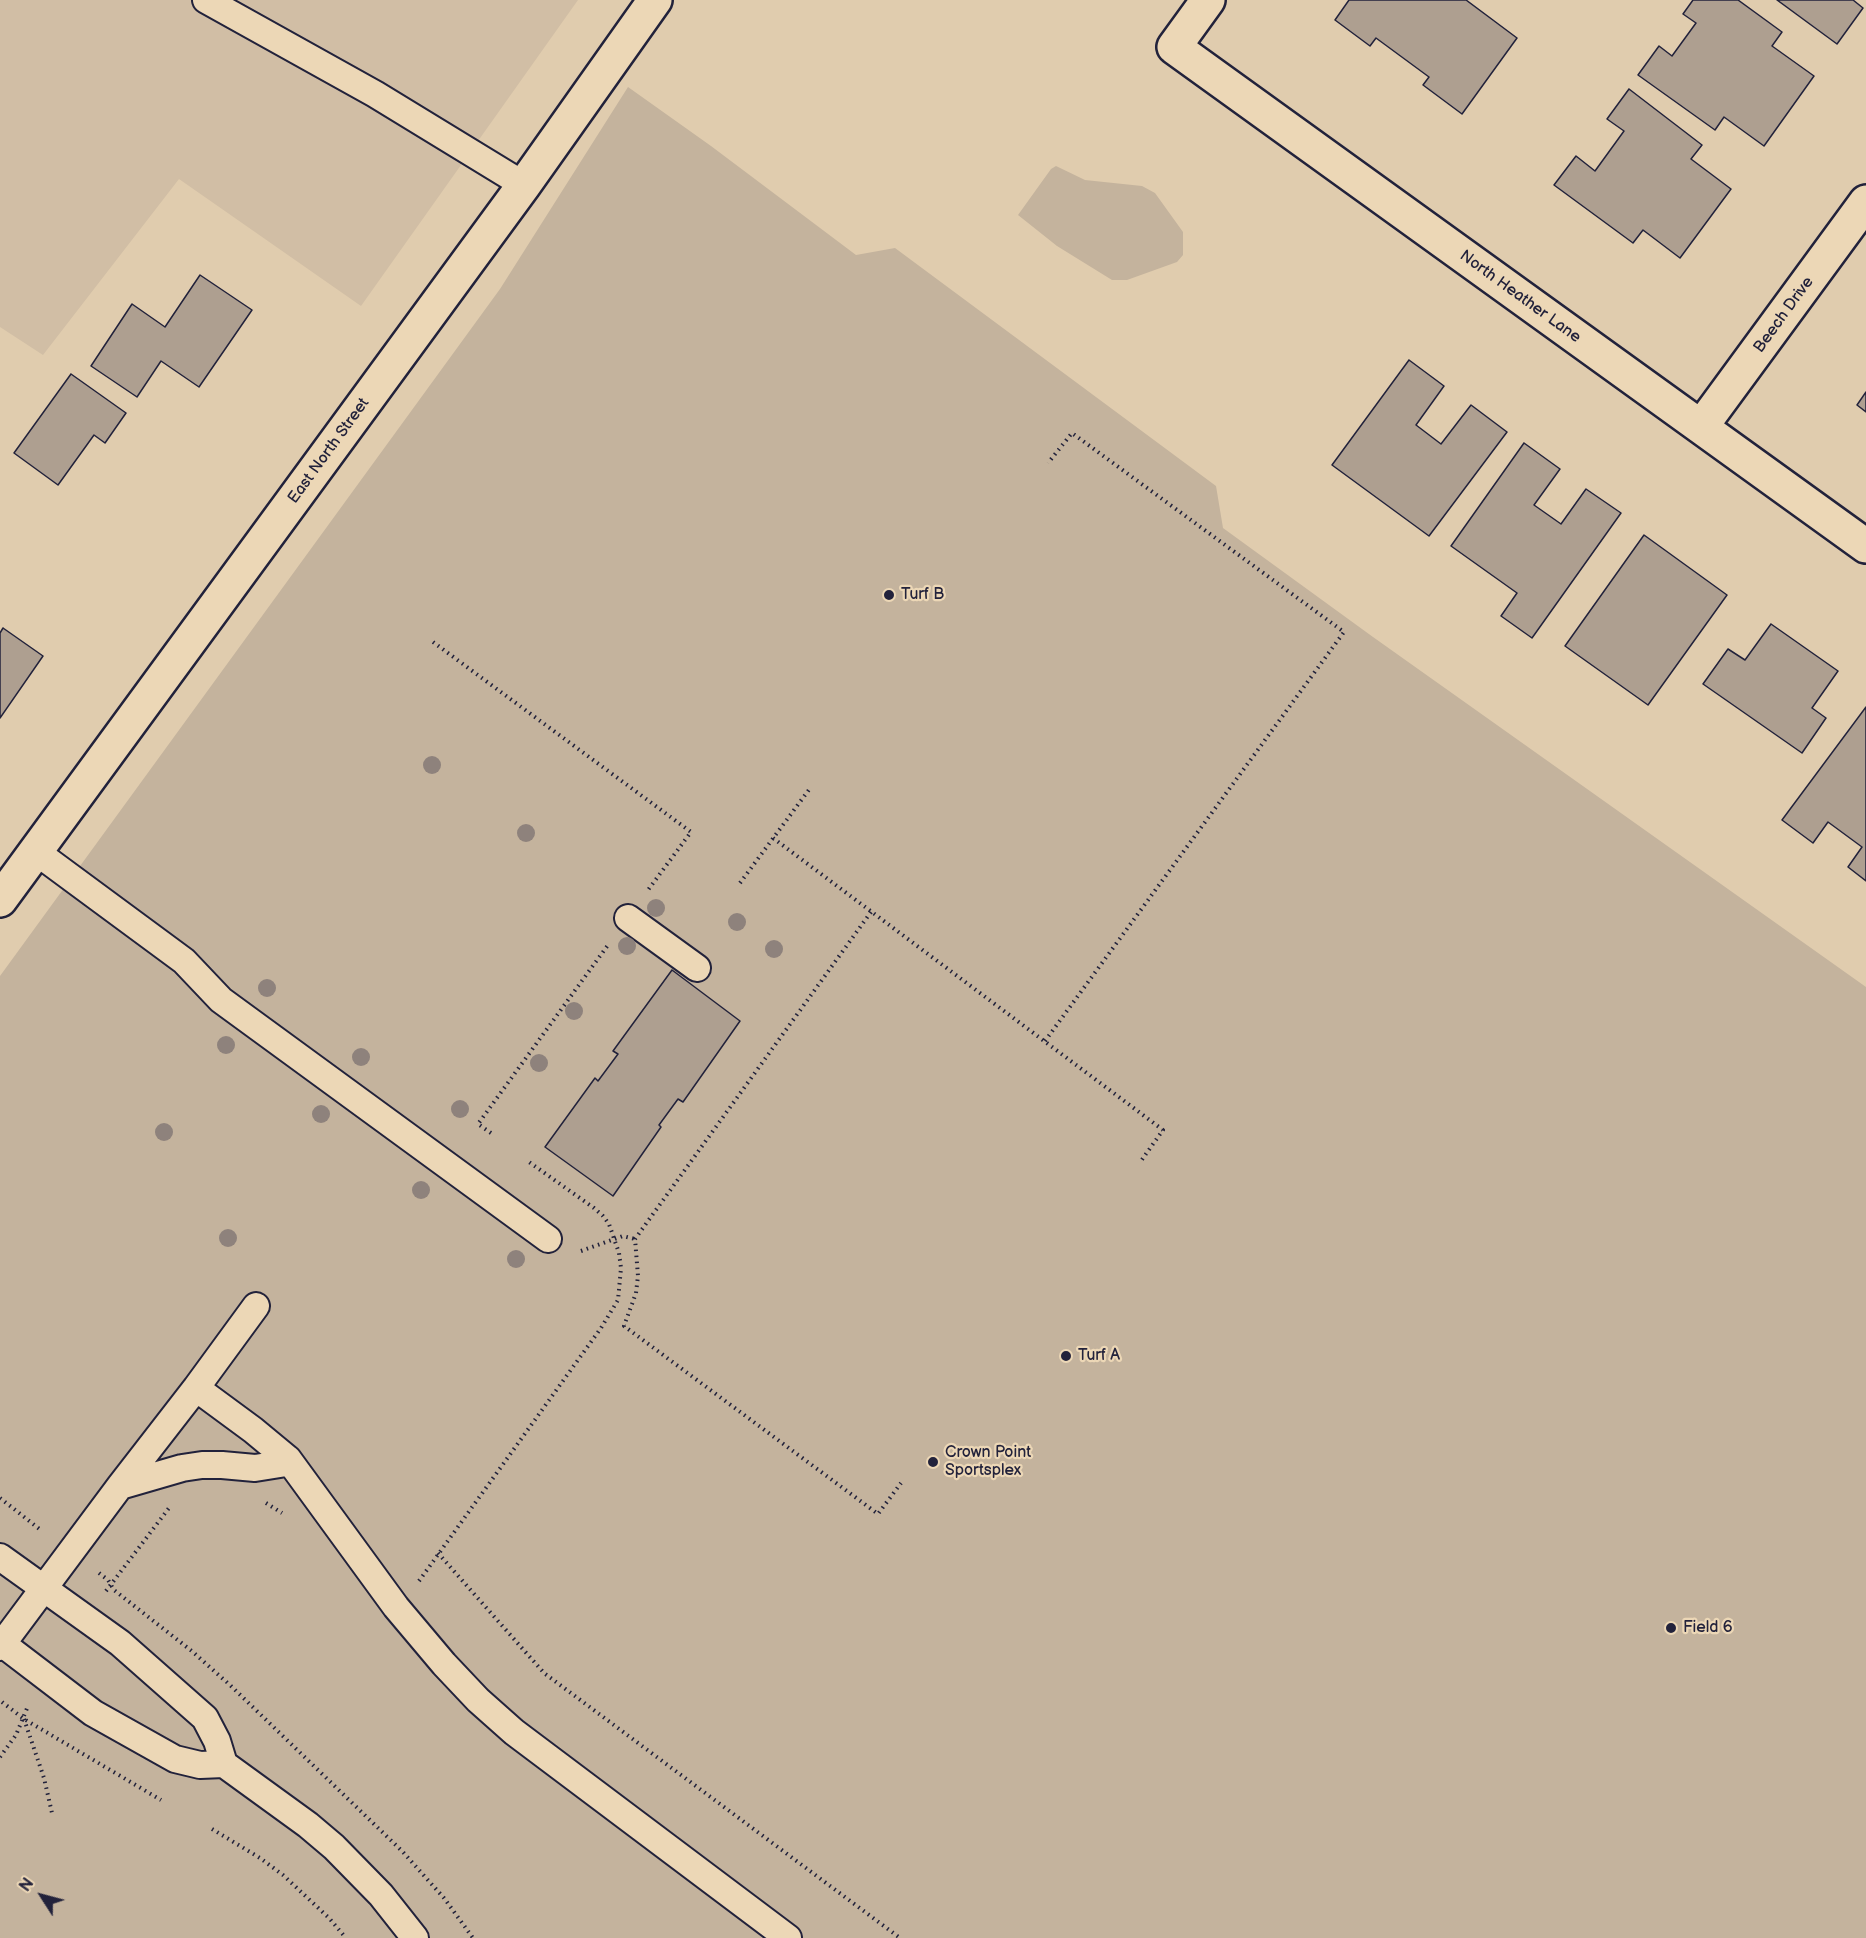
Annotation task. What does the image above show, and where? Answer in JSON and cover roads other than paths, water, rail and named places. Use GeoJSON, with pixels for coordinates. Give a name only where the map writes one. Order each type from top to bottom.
{"type":"FeatureCollection","features":[{"type":"Feature","properties":{"kind":"street","name":"East North Street"},"geometry":{"type":"LineString","coordinates":[[0,900],[524,185],[655,0]]}},
{"type":"Feature","properties":{"kind":"street","name":"North Heather Lane"},"geometry":{"type":"LineString","coordinates":[[1208,0],[1174,47],[1866,546]]}},
{"type":"Feature","properties":{"kind":"street","name":"Beech Drive"},"geometry":{"type":"LineString","coordinates":[[1701,427],[1866,202]]}},
{"type":"Feature","properties":{"kind":"lane"},"geometry":{"type":"LineString","coordinates":[[207,0],[375,94],[524,185]]}},
{"type":"Feature","properties":{"kind":"lane"},"geometry":{"type":"LineString","coordinates":[[36,851],[184,961],[221,1000],[548,1239]]}},
{"type":"Feature","properties":{"kind":"lane"},"geometry":{"type":"LineString","coordinates":[[628,918],[697,968]]}},
{"type":"Feature","properties":{"kind":"lane"},"geometry":{"type":"LineString","coordinates":[[224,1764],[200,1765],[175,1759],[93,1713],[1,1645],[256,1306]]}},
{"type":"Feature","properties":{"kind":"lane"},"geometry":{"type":"LineString","coordinates":[[196,1388],[288,1459],[396,1607],[478,1700],[514,1732],[788,1938]]}},
{"type":"Feature","properties":{"kind":"lane"},"geometry":{"type":"LineString","coordinates":[[120,1486],[182,1467],[222,1465],[255,1468],[280,1464],[288,1459]]}},
{"type":"Feature","properties":{"kind":"lane"},"geometry":{"type":"LineString","coordinates":[[0,1557],[120,1642],[205,1718],[217,1741],[224,1764],[308,1825],[334,1847],[381,1895],[415,1938]]}},
{"type":"Feature","properties":{"kind":"place","name":"Turf B"},"geometry":{"type":"Point","coordinates":[889,595]}},
{"type":"Feature","properties":{"kind":"place","name":"Turf A"},"geometry":{"type":"Point","coordinates":[1066,1356]}},
{"type":"Feature","properties":{"kind":"place","name":"Crown Point Sportsplex"},"geometry":{"type":"Point","coordinates":[933,1462]}},
{"type":"Feature","properties":{"kind":"place","name":"Field 6"},"geometry":{"type":"Point","coordinates":[1671,1628]}}]}
